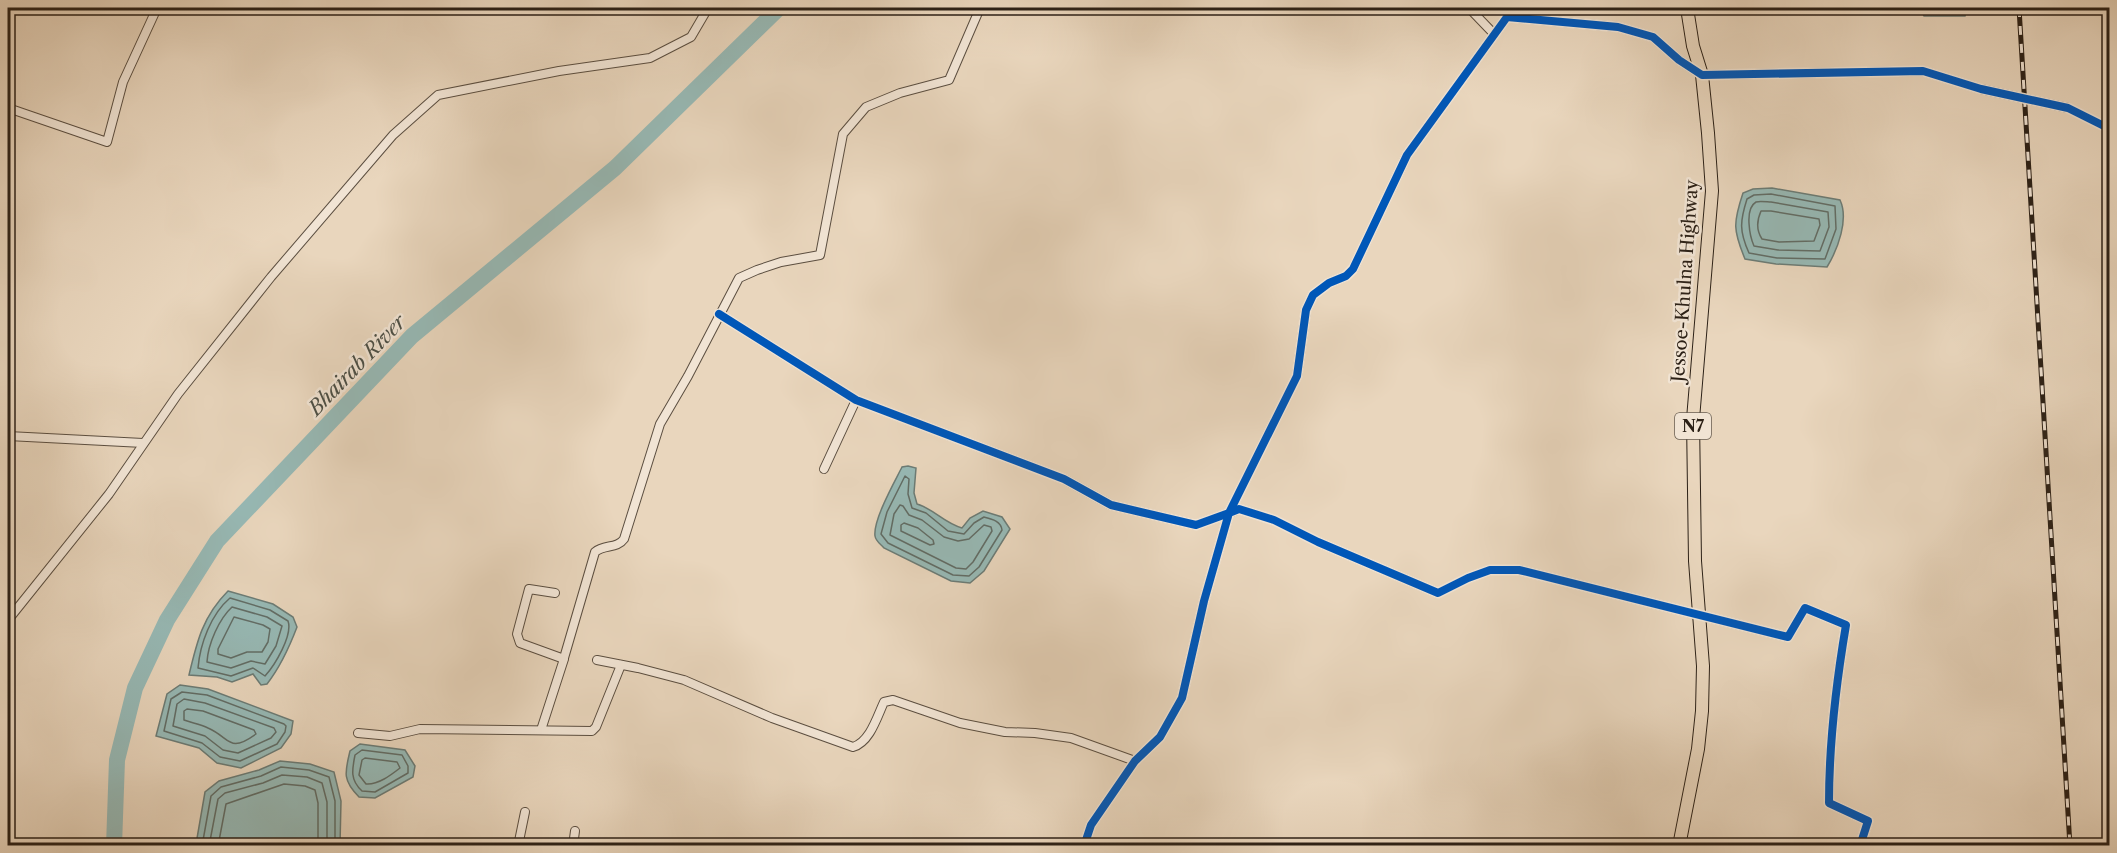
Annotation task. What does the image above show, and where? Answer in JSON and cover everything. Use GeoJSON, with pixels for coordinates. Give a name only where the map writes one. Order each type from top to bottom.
{"type":"FeatureCollection","features":[{"type":"Feature","properties":{"kind":"highway","name":"Jessoe-Khulna Highway"},"geometry":{"type":"LineString","coordinates":[[1679,846],[1698,749],[1702,711],[1703,666],[1695,561],[1693,419],[1712,191],[1702,75],[1687,8]]}},
{"type":"Feature","properties":{"kind":"street"},"geometry":{"type":"LineString","coordinates":[[8,108],[107,142],[123,82],[156,8]]}},
{"type":"Feature","properties":{"kind":"street"},"geometry":{"type":"LineString","coordinates":[[8,620],[109,494],[178,394],[271,277],[393,135],[438,95],[559,71],[650,58],[691,38],[708,8]]}},
{"type":"Feature","properties":{"kind":"street"},"geometry":{"type":"LineString","coordinates":[[542,730],[595,552],[599,548],[621,543],[624,539],[660,424],[739,278],[782,262],[820,255],[843,134],[866,107],[900,93],[949,80],[981,8]]}},
{"type":"Feature","properties":{"kind":"street"},"geometry":{"type":"LineString","coordinates":[[1469,8],[1494,34]]}},
{"type":"Feature","properties":{"kind":"street"},"geometry":{"type":"LineString","coordinates":[[1084,846],[1091,825],[1135,761],[1160,737],[1182,698],[1204,601],[1229,513],[1297,376],[1306,310],[1313,295],[1329,283],[1346,276],[1353,269],[1407,155],[1507,17],[1618,27],[1653,37],[1679,60],[1702,75],[1923,71],[1981,89],[2068,108],[2109,129]]}},
{"type":"Feature","properties":{"kind":"street"},"geometry":{"type":"LineString","coordinates":[[719,314],[856,400],[1064,479],[1112,505],[1196,525],[1239,509],[1274,520],[1438,593],[1490,570],[1519,570],[1788,637],[1805,608],[1846,624],[1835,699],[1829,766],[1829,803],[1868,820],[1860,846]]}},
{"type":"Feature","properties":{"kind":"street"},"geometry":{"type":"LineString","coordinates":[[824,469],[856,400]]}},
{"type":"Feature","properties":{"kind":"street"},"geometry":{"type":"LineString","coordinates":[[8,436],[144,443]]}},
{"type":"Feature","properties":{"kind":"street"},"geometry":{"type":"LineString","coordinates":[[555,593],[529,589],[516,634],[520,643],[564,658]]}},
{"type":"Feature","properties":{"kind":"street"},"geometry":{"type":"LineString","coordinates":[[597,660],[684,680],[772,718],[853,747],[860,745],[870,732],[884,702],[893,700],[960,723],[1005,732],[1071,738],[1135,761]]}},
{"type":"Feature","properties":{"kind":"street"},"geometry":{"type":"LineString","coordinates":[[358,733],[390,736],[420,729],[594,729],[621,665]]}},
{"type":"Feature","properties":{"kind":"street"},"geometry":{"type":"LineString","coordinates":[[518,846],[525,812]]}},
{"type":"Feature","properties":{"kind":"street"},"geometry":{"type":"LineString","coordinates":[[573,846],[575,831]]}},
{"type":"Feature","properties":{"kind":"water"},"geometry":{"type":"Polygon","coordinates":[[[1920,8],[1967,8],[1965,16],[1924,16],[1920,8]]]}},
{"type":"Feature","properties":{"kind":"water"},"geometry":{"type":"Polygon","coordinates":[[[1772,188],[1840,200],[1843,225],[1835,252],[1827,267],[1776,264],[1745,259],[1736,233],[1737,212],[1743,193],[1753,189],[1772,188]]]}},
{"type":"Feature","properties":{"kind":"water"},"geometry":{"type":"Polygon","coordinates":[[[902,467],[916,468],[914,493],[917,504],[962,528],[970,518],[983,511],[1002,517],[1010,529],[984,571],[970,583],[951,581],[884,548],[876,540],[875,529],[885,502],[902,467]]]}},
{"type":"Feature","properties":{"kind":"water"},"geometry":{"type":"Polygon","coordinates":[[[228,591],[273,604],[293,617],[297,627],[284,657],[267,684],[261,685],[253,674],[232,682],[217,677],[189,675],[202,630],[212,610],[228,591]]]}},
{"type":"Feature","properties":{"kind":"water"},"geometry":{"type":"Polygon","coordinates":[[[180,685],[208,689],[293,721],[291,734],[281,748],[241,768],[217,763],[199,748],[156,736],[167,694],[180,685]]]}},
{"type":"Feature","properties":{"kind":"water"},"geometry":{"type":"Polygon","coordinates":[[[360,744],[405,750],[415,766],[413,777],[375,798],[359,797],[347,781],[346,770],[350,751],[360,744]]]}},
{"type":"Feature","properties":{"kind":"water"},"geometry":{"type":"Polygon","coordinates":[[[280,761],[310,764],[334,772],[341,801],[340,845],[196,844],[205,792],[219,781],[259,770],[280,761]]]}},
{"type":"Feature","properties":{"kind":"waterway","name":"Bhairab River"},"geometry":{"type":"LineString","coordinates":[[114,846],[117,760],[135,688],[167,620],[217,541],[412,336],[615,168],[779,8]]}},
{"type":"Feature","properties":{"kind":"railway"},"geometry":{"type":"LineString","coordinates":[[2019,8],[2070,846]]}},
{"type":"Feature","properties":{"kind":"cycle path"},"geometry":{"type":"LineString","coordinates":[[719,314],[856,400],[1064,479],[1111,505],[1196,525],[1229,513],[1297,376],[1306,310],[1313,295],[1329,283],[1346,276],[1353,269],[1407,155],[1507,17],[1618,27],[1653,37],[1679,60],[1702,75],[1923,71],[1981,89],[2068,108],[2110,129]]}},
{"type":"Feature","properties":{"kind":"cycle path"},"geometry":{"type":"LineString","coordinates":[[1084,846],[1091,825],[1135,761],[1160,737],[1182,698],[1204,601],[1229,513],[1239,509],[1274,520],[1318,542],[1438,593],[1490,570],[1519,570],[1788,637],[1805,608],[1846,625],[1834,714],[1829,803],[1868,821],[1860,846]]}}]}
